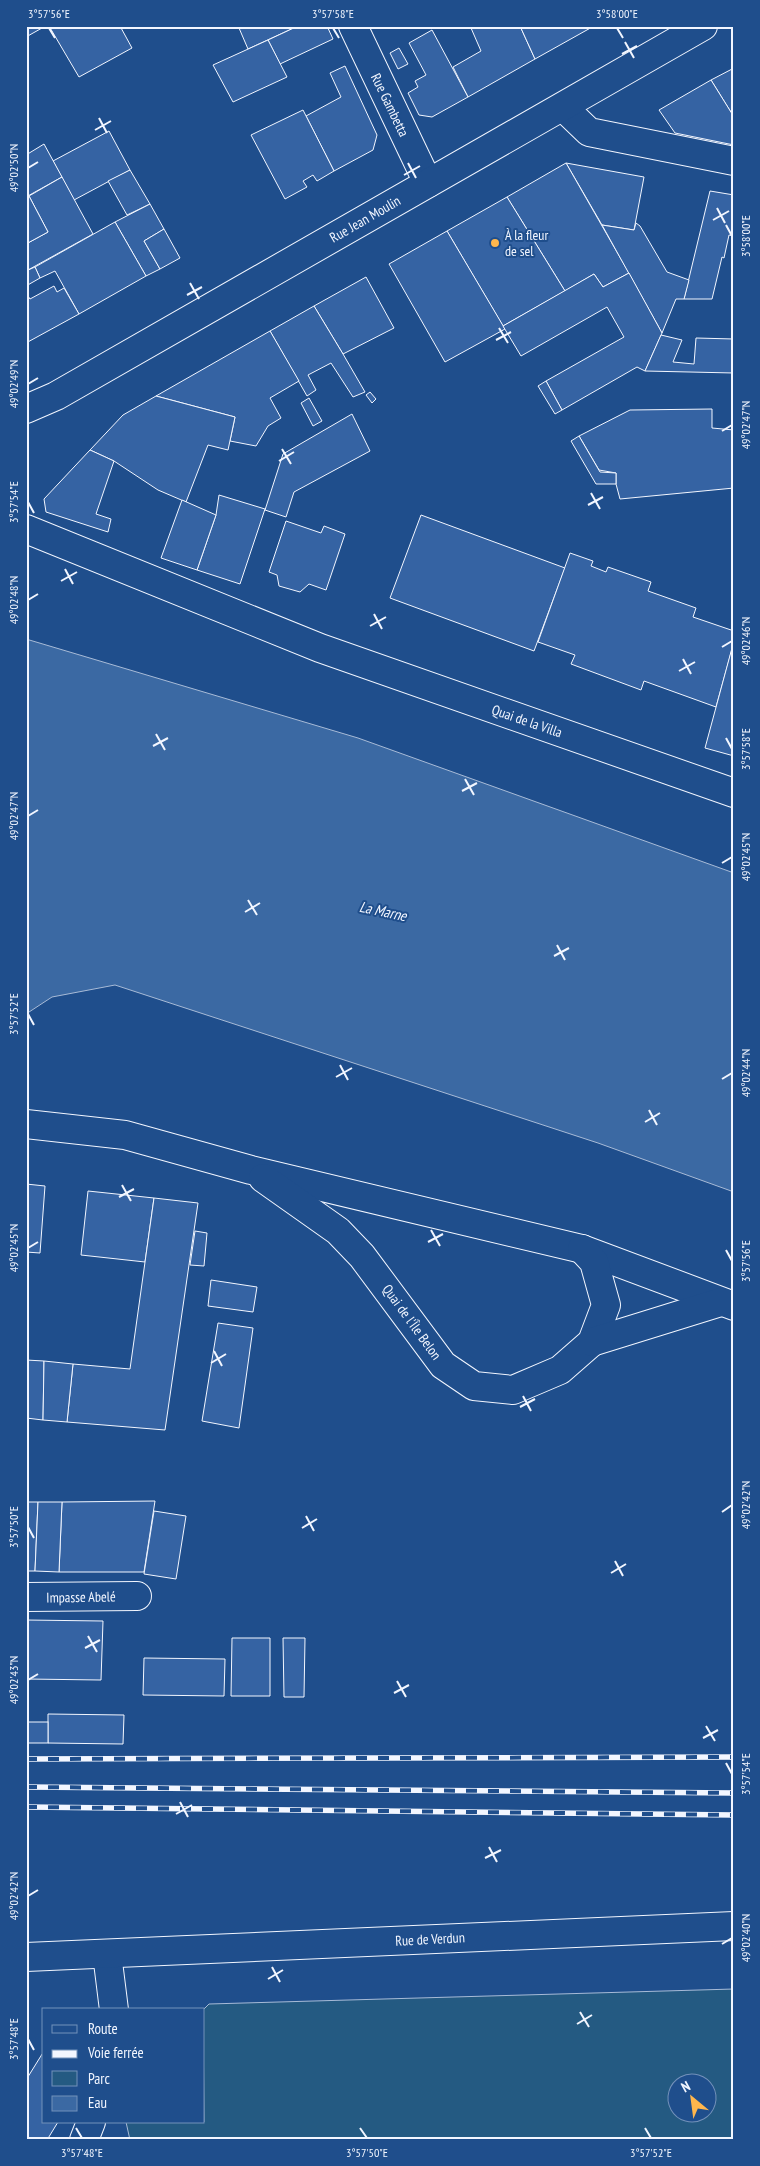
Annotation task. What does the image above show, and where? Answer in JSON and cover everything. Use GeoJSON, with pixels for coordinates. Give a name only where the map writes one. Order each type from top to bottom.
{"type":"FeatureCollection","features":[{"type":"Feature","properties":{"kind":"street","name":"Rue Gambetta"},"geometry":{"type":"LineString","coordinates":[[353,26],[428,183]]}},
{"type":"Feature","properties":{"kind":"street","name":"Rue Jean Moulin"},"geometry":{"type":"LineString","coordinates":[[26,409],[65,391],[703,26]]}},
{"type":"Feature","properties":{"kind":"street"},"geometry":{"type":"LineString","coordinates":[[563,107],[589,132],[734,161]]}},
{"type":"Feature","properties":{"kind":"street","name":"Quai de la Villa"},"geometry":{"type":"LineString","coordinates":[[26,529],[320,648],[734,793]]}},
{"type":"Feature","properties":{"kind":"street","name":"Quai de l'Île Belon"},"geometry":{"type":"LineString","coordinates":[[26,1124],[124,1135],[251,1170],[582,1249],[728,1304]]}},
{"type":"Feature","properties":{"kind":"street","name":"Quai de l'Île Belon"},"geometry":{"type":"LineString","coordinates":[[251,1170],[338,1231],[362,1256],[443,1365],[474,1386],[513,1390],[560,1370],[592,1342],[728,1304]]}},
{"type":"Feature","properties":{"kind":"street","name":"Quai de l'Île Belon"},"geometry":{"type":"LineString","coordinates":[[582,1249],[594,1262],[606,1305],[592,1342]]}},
{"type":"Feature","properties":{"kind":"street","name":"Impasse Abelé"},"geometry":{"type":"LineString","coordinates":[[26,1598],[137,1596]]}},
{"type":"Feature","properties":{"kind":"street","name":"Rue de Verdun"},"geometry":{"type":"LineString","coordinates":[[26,1957],[734,1926]]}},
{"type":"Feature","properties":{"kind":"street","name":"Rue de Verdun"},"geometry":{"type":"LineString","coordinates":[[26,1940],[116,1954]]}},
{"type":"Feature","properties":{"kind":"street"},"geometry":{"type":"LineString","coordinates":[[114,2008],[116,1954]]}},
{"type":"Feature","properties":{"kind":"street"},"geometry":{"type":"LineString","coordinates":[[84,2140],[90,2124]]}},
{"type":"Feature","properties":{"kind":"green space"},"geometry":{"type":"Polygon","coordinates":[[[734,1989],[734,2140],[130,2140],[126,2124],[205,2124],[205,2008],[209,2004],[734,1989]]]}},
{"type":"Feature","properties":{"kind":"water","name":"La Marne"},"geometry":{"type":"Polygon","coordinates":[[[26,639],[358,738],[734,873],[734,1192],[598,1143],[115,985],[52,997],[26,1014],[26,639]]]}},
{"type":"Feature","properties":{"kind":"building"},"geometry":{"type":"Polygon","coordinates":[[[26,26],[41,26],[42,28],[26,37],[26,26]]]}},
{"type":"Feature","properties":{"kind":"building"},"geometry":{"type":"Polygon","coordinates":[[[49,26],[120,26],[132,48],[79,77],[49,26]]]}},
{"type":"Feature","properties":{"kind":"building"},"geometry":{"type":"Polygon","coordinates":[[[242,26],[298,26],[248,49],[239,28],[242,26]]]}},
{"type":"Feature","properties":{"kind":"building"},"geometry":{"type":"Polygon","coordinates":[[[298,26],[327,26],[333,39],[280,64],[268,40],[298,26]]]}},
{"type":"Feature","properties":{"kind":"building"},"geometry":{"type":"Polygon","coordinates":[[[474,26],[520,26],[535,59],[468,97],[453,67],[481,51],[471,28],[474,26]]]}},
{"type":"Feature","properties":{"kind":"building"},"geometry":{"type":"Polygon","coordinates":[[[520,26],[594,26],[535,59],[520,26]]]}},
{"type":"Feature","properties":{"kind":"building"},"geometry":{"type":"Polygon","coordinates":[[[432,30],[468,97],[432,117],[419,115],[408,93],[418,87],[415,81],[426,75],[409,43],[432,30]]]}},
{"type":"Feature","properties":{"kind":"building"},"geometry":{"type":"Polygon","coordinates":[[[268,40],[287,77],[233,102],[213,65],[268,40]]]}},
{"type":"Feature","properties":{"kind":"building"},"geometry":{"type":"Polygon","coordinates":[[[399,48],[408,64],[398,69],[390,53],[399,48]]]}},
{"type":"Feature","properties":{"kind":"building"},"geometry":{"type":"Polygon","coordinates":[[[345,66],[377,135],[373,150],[334,171],[306,116],[341,97],[330,73],[345,66]]]}},
{"type":"Feature","properties":{"kind":"building"},"geometry":{"type":"Polygon","coordinates":[[[734,68],[734,117],[711,80],[734,68]]]}},
{"type":"Feature","properties":{"kind":"building"},"geometry":{"type":"Polygon","coordinates":[[[711,80],[734,117],[734,145],[675,133],[659,110],[711,80]]]}},
{"type":"Feature","properties":{"kind":"building"},"geometry":{"type":"Polygon","coordinates":[[[303,110],[334,171],[317,181],[313,175],[303,181],[307,187],[285,199],[251,135],[303,110]]]}},
{"type":"Feature","properties":{"kind":"building"},"geometry":{"type":"Polygon","coordinates":[[[109,131],[130,170],[74,200],[53,161],[109,131]]]}},
{"type":"Feature","properties":{"kind":"building"},"geometry":{"type":"Polygon","coordinates":[[[44,144],[62,177],[26,197],[26,155],[44,144]]]}},
{"type":"Feature","properties":{"kind":"building"},"geometry":{"type":"Polygon","coordinates":[[[566,163],[644,177],[634,230],[602,225],[566,163]]]}},
{"type":"Feature","properties":{"kind":"building"},"geometry":{"type":"Polygon","coordinates":[[[566,163],[629,273],[603,287],[594,274],[565,291],[507,197],[566,163]]]}},
{"type":"Feature","properties":{"kind":"building"},"geometry":{"type":"Polygon","coordinates":[[[130,170],[150,204],[127,215],[108,181],[130,170]]]}},
{"type":"Feature","properties":{"kind":"building"},"geometry":{"type":"Polygon","coordinates":[[[62,177],[93,234],[28,270],[26,244],[48,232],[29,196],[62,177]]]}},
{"type":"Feature","properties":{"kind":"building"},"geometry":{"type":"Polygon","coordinates":[[[710,191],[734,195],[734,236],[729,235],[712,299],[684,299],[710,191]]]}},
{"type":"Feature","properties":{"kind":"building"},"geometry":{"type":"Polygon","coordinates":[[[29,196],[48,232],[26,244],[26,197],[29,196]]]}},
{"type":"Feature","properties":{"kind":"building"},"geometry":{"type":"Polygon","coordinates":[[[507,197],[565,291],[503,326],[447,231],[507,197]]]}},
{"type":"Feature","properties":{"kind":"building"},"geometry":{"type":"Polygon","coordinates":[[[150,204],[164,229],[144,241],[160,269],[146,276],[115,222],[150,204]]]}},
{"type":"Feature","properties":{"kind":"building"},"geometry":{"type":"Polygon","coordinates":[[[115,222],[146,276],[79,314],[55,271],[40,278],[35,267],[115,222]]]}},
{"type":"Feature","properties":{"kind":"building"},"geometry":{"type":"Polygon","coordinates":[[[636,223],[640,226],[667,272],[689,280],[684,299],[676,299],[662,333],[602,225],[634,230],[636,223]]]}},
{"type":"Feature","properties":{"kind":"building"},"geometry":{"type":"Polygon","coordinates":[[[164,229],[180,258],[160,269],[144,241],[164,229]]]}},
{"type":"Feature","properties":{"kind":"building"},"geometry":{"type":"Polygon","coordinates":[[[447,231],[505,329],[445,362],[389,264],[447,231]]]}},
{"type":"Feature","properties":{"kind":"building"},"geometry":{"type":"Polygon","coordinates":[[[35,267],[40,278],[26,286],[26,271],[35,267]]]}},
{"type":"Feature","properties":{"kind":"building"},"geometry":{"type":"Polygon","coordinates":[[[629,273],[662,333],[645,371],[637,367],[562,410],[546,381],[624,337],[607,307],[521,356],[503,326],[594,274],[603,287],[629,273]]]}},
{"type":"Feature","properties":{"kind":"building"},"geometry":{"type":"Polygon","coordinates":[[[366,277],[394,328],[343,354],[314,306],[366,277]]]}},
{"type":"Feature","properties":{"kind":"building"},"geometry":{"type":"Polygon","coordinates":[[[54,286],[57,292],[64,288],[79,314],[26,343],[26,293],[30,299],[54,286]]]}},
{"type":"Feature","properties":{"kind":"building"},"geometry":{"type":"Polygon","coordinates":[[[314,306],[365,392],[353,397],[331,363],[308,375],[316,390],[307,396],[270,331],[314,306]]]}},
{"type":"Feature","properties":{"kind":"building"},"geometry":{"type":"Polygon","coordinates":[[[270,331],[299,381],[270,398],[281,418],[268,426],[256,446],[230,441],[235,417],[156,396],[270,331]]]}},
{"type":"Feature","properties":{"kind":"building"},"geometry":{"type":"Polygon","coordinates":[[[661,335],[682,340],[673,362],[694,364],[696,338],[734,339],[734,373],[645,371],[661,335]]]}},
{"type":"Feature","properties":{"kind":"building"},"geometry":{"type":"Polygon","coordinates":[[[546,381],[562,410],[555,414],[538,386],[546,381]]]}},
{"type":"Feature","properties":{"kind":"building"},"geometry":{"type":"Polygon","coordinates":[[[370,392],[376,399],[372,403],[366,395],[370,392]]]}},
{"type":"Feature","properties":{"kind":"building"},"geometry":{"type":"Polygon","coordinates":[[[156,396],[235,417],[228,450],[208,445],[186,502],[158,490],[114,461],[90,450],[123,415],[156,396]]]}},
{"type":"Feature","properties":{"kind":"building"},"geometry":{"type":"Polygon","coordinates":[[[309,398],[322,421],[313,426],[301,403],[309,398]]]}},
{"type":"Feature","properties":{"kind":"building"},"geometry":{"type":"Polygon","coordinates":[[[712,409],[712,428],[734,430],[734,488],[620,499],[616,484],[616,473],[599,470],[579,436],[630,410],[712,409]]]}},
{"type":"Feature","properties":{"kind":"building"},"geometry":{"type":"Polygon","coordinates":[[[352,414],[370,451],[294,492],[286,517],[265,510],[283,454],[352,414]]]}},
{"type":"Feature","properties":{"kind":"building"},"geometry":{"type":"Polygon","coordinates":[[[579,436],[600,472],[616,473],[616,484],[596,484],[571,441],[579,436]]]}},
{"type":"Feature","properties":{"kind":"building"},"geometry":{"type":"Polygon","coordinates":[[[90,450],[114,461],[96,514],[111,519],[108,532],[46,512],[44,499],[90,450]]]}},
{"type":"Feature","properties":{"kind":"building"},"geometry":{"type":"Polygon","coordinates":[[[219,495],[265,509],[240,584],[197,570],[216,515],[219,495]]]}},
{"type":"Feature","properties":{"kind":"building"},"geometry":{"type":"Polygon","coordinates":[[[182,500],[216,515],[197,570],[161,558],[182,500]]]}},
{"type":"Feature","properties":{"kind":"building"},"geometry":{"type":"Polygon","coordinates":[[[421,515],[565,568],[534,651],[390,598],[421,515]]]}},
{"type":"Feature","properties":{"kind":"building"},"geometry":{"type":"Polygon","coordinates":[[[286,521],[321,533],[324,526],[345,534],[326,590],[309,584],[300,592],[279,586],[277,575],[269,572],[286,521]]]}},
{"type":"Feature","properties":{"kind":"building"},"geometry":{"type":"Polygon","coordinates":[[[570,553],[593,561],[591,566],[606,572],[608,567],[651,582],[648,591],[696,608],[693,617],[734,631],[734,642],[716,707],[644,681],[641,690],[571,664],[575,655],[538,642],[570,553]]]}},
{"type":"Feature","properties":{"kind":"building"},"geometry":{"type":"Polygon","coordinates":[[[732,648],[734,648],[734,756],[705,748],[732,648]]]}},
{"type":"Feature","properties":{"kind":"building"},"geometry":{"type":"Polygon","coordinates":[[[26,1184],[45,1186],[40,1253],[26,1252],[26,1184]]]}},
{"type":"Feature","properties":{"kind":"building"},"geometry":{"type":"Polygon","coordinates":[[[88,1191],[154,1198],[145,1262],[81,1255],[88,1191]]]}},
{"type":"Feature","properties":{"kind":"building"},"geometry":{"type":"Polygon","coordinates":[[[154,1198],[198,1203],[165,1430],[67,1422],[73,1364],[130,1369],[154,1198]]]}},
{"type":"Feature","properties":{"kind":"building"},"geometry":{"type":"Polygon","coordinates":[[[195,1231],[207,1233],[204,1266],[190,1265],[195,1231]]]}},
{"type":"Feature","properties":{"kind":"building"},"geometry":{"type":"Polygon","coordinates":[[[211,1280],[257,1287],[253,1312],[208,1306],[211,1280]]]}},
{"type":"Feature","properties":{"kind":"building"},"geometry":{"type":"Polygon","coordinates":[[[218,1323],[253,1328],[239,1428],[202,1421],[218,1323]]]}},
{"type":"Feature","properties":{"kind":"building"},"geometry":{"type":"Polygon","coordinates":[[[26,1360],[44,1361],[43,1420],[26,1418],[26,1360]]]}},
{"type":"Feature","properties":{"kind":"building"},"geometry":{"type":"Polygon","coordinates":[[[44,1361],[73,1364],[67,1422],[43,1420],[44,1361]]]}},
{"type":"Feature","properties":{"kind":"building"},"geometry":{"type":"Polygon","coordinates":[[[155,1501],[144,1572],[59,1572],[62,1502],[155,1501]]]}},
{"type":"Feature","properties":{"kind":"building"},"geometry":{"type":"Polygon","coordinates":[[[26,1502],[38,1502],[35,1571],[26,1571],[26,1502]]]}},
{"type":"Feature","properties":{"kind":"building"},"geometry":{"type":"Polygon","coordinates":[[[38,1502],[62,1502],[59,1572],[35,1571],[38,1502]]]}},
{"type":"Feature","properties":{"kind":"building"},"geometry":{"type":"Polygon","coordinates":[[[154,1511],[186,1516],[176,1579],[144,1574],[154,1511]]]}},
{"type":"Feature","properties":{"kind":"building"},"geometry":{"type":"Polygon","coordinates":[[[26,1620],[103,1621],[101,1680],[26,1679],[26,1620]]]}},
{"type":"Feature","properties":{"kind":"building"},"geometry":{"type":"Polygon","coordinates":[[[232,1638],[270,1638],[270,1696],[231,1696],[232,1638]]]}},
{"type":"Feature","properties":{"kind":"building"},"geometry":{"type":"Polygon","coordinates":[[[283,1638],[305,1638],[304,1697],[284,1697],[283,1638]]]}},
{"type":"Feature","properties":{"kind":"building"},"geometry":{"type":"Polygon","coordinates":[[[144,1658],[225,1659],[224,1696],[143,1695],[144,1658]]]}},
{"type":"Feature","properties":{"kind":"building"},"geometry":{"type":"Polygon","coordinates":[[[48,1714],[124,1715],[123,1744],[48,1743],[48,1714]]]}},
{"type":"Feature","properties":{"kind":"building"},"geometry":{"type":"Polygon","coordinates":[[[26,1722],[48,1722],[48,1743],[26,1743],[26,1722]]]}},
{"type":"Feature","properties":{"kind":"building"},"geometry":{"type":"Polygon","coordinates":[[[42,2054],[42,2124],[57,2124],[47,2140],[26,2140],[26,2080],[42,2054]]]}},
{"type":"Feature","properties":{"kind":"railway"},"geometry":{"type":"LineString","coordinates":[[26,1759],[734,1757]]}},
{"type":"Feature","properties":{"kind":"railway"},"geometry":{"type":"LineString","coordinates":[[26,1787],[734,1793]]}},
{"type":"Feature","properties":{"kind":"railway"},"geometry":{"type":"LineString","coordinates":[[26,1807],[734,1815]]}},
{"type":"Feature","properties":{"kind":"place","name":"À la fleur de sel"},"geometry":{"type":"Point","coordinates":[495,243]}}]}
